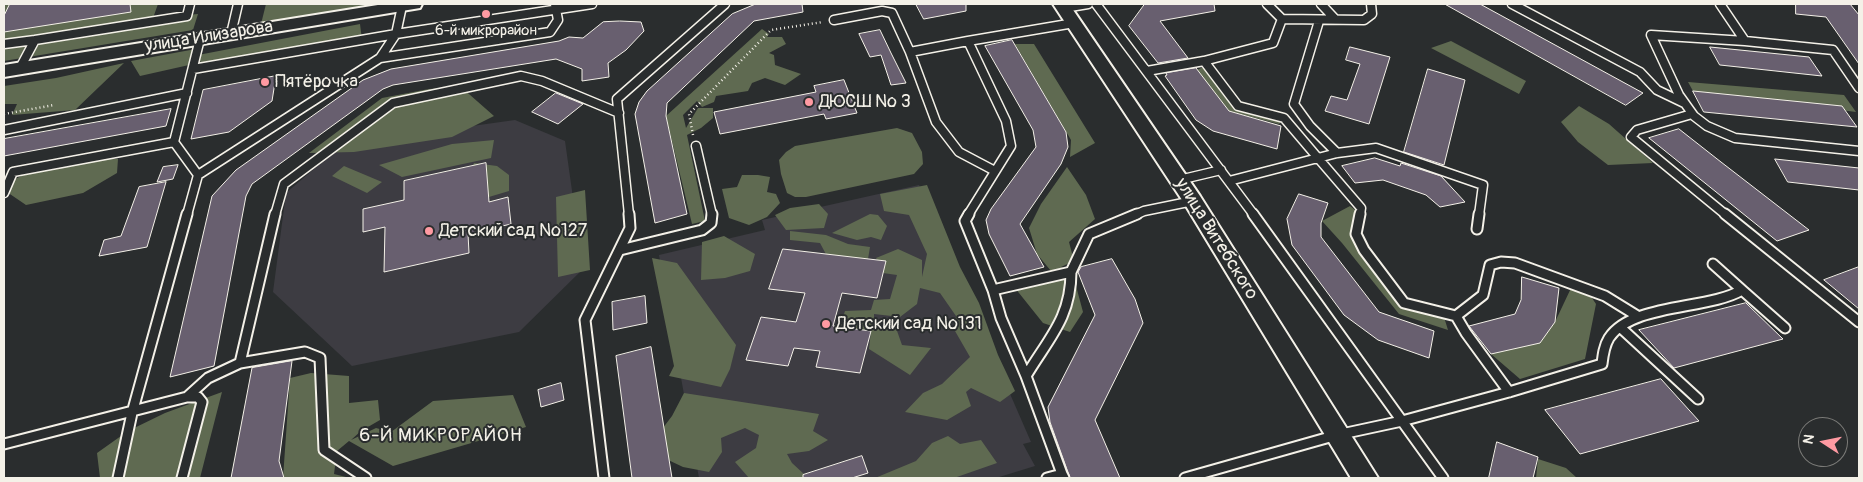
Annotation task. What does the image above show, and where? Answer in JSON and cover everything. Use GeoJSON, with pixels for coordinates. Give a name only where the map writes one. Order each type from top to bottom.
{"type":"FeatureCollection","features":[{"type":"Feature","properties":{"kind":"street","name":"улица Илизарова"},"geometry":{"type":"LineString","coordinates":[[12,69],[408,5]]}},
{"type":"Feature","properties":{"kind":"street","name":"улица Витебского"},"geometry":{"type":"LineString","coordinates":[[1066,12],[1193,201],[1365,478]]}},
{"type":"Feature","properties":{"kind":"lane"},"geometry":{"type":"LineString","coordinates":[[4,44],[187,16],[190,4]]}},
{"type":"Feature","properties":{"kind":"lane"},"geometry":{"type":"LineString","coordinates":[[231,34],[238,4]]}},
{"type":"Feature","properties":{"kind":"lane"},"geometry":{"type":"LineString","coordinates":[[193,70],[555,7],[592,4]]}},
{"type":"Feature","properties":{"kind":"lane"},"geometry":{"type":"LineString","coordinates":[[604,478],[585,320],[630,228],[617,100],[725,4]]}},
{"type":"Feature","properties":{"kind":"lane"},"geometry":{"type":"LineString","coordinates":[[910,52],[968,41],[1088,4]]}},
{"type":"Feature","properties":{"kind":"lane"},"geometry":{"type":"LineString","coordinates":[[1096,4],[1221,170],[1443,478]]}},
{"type":"Feature","properties":{"kind":"lane"},"geometry":{"type":"LineString","coordinates":[[1268,4],[1282,19],[1319,21],[1335,19],[1364,20],[1372,14],[1371,4]]}},
{"type":"Feature","properties":{"kind":"lane"},"geometry":{"type":"LineString","coordinates":[[1321,4],[1335,19]]}},
{"type":"Feature","properties":{"kind":"lane"},"geometry":{"type":"LineString","coordinates":[[1512,4],[1640,72],[1657,90],[1684,103]]}},
{"type":"Feature","properties":{"kind":"lane"},"geometry":{"type":"LineString","coordinates":[[1720,4],[1745,41]]}},
{"type":"Feature","properties":{"kind":"lane"},"geometry":{"type":"LineString","coordinates":[[118,478],[132,413],[198,175],[380,58],[396,34],[408,5]]}},
{"type":"Feature","properties":{"kind":"lane"},"geometry":{"type":"LineString","coordinates":[[380,58],[550,32],[558,20],[555,7]]}},
{"type":"Feature","properties":{"kind":"lane"},"geometry":{"type":"LineString","coordinates":[[834,20],[882,10],[892,13],[910,52],[936,122],[960,152],[995,171]]}},
{"type":"Feature","properties":{"kind":"lane"},"geometry":{"type":"LineString","coordinates":[[1147,71],[1204,61],[1273,43],[1282,19]]}},
{"type":"Feature","properties":{"kind":"lane"},"geometry":{"type":"LineString","coordinates":[[1319,21],[1294,104],[1310,126],[1336,153]]}},
{"type":"Feature","properties":{"kind":"lane"},"geometry":{"type":"LineString","coordinates":[[1859,88],[1833,50],[1745,41],[1651,35],[1684,103],[1702,124],[1717,132],[1735,138],[1859,151]]}},
{"type":"Feature","properties":{"kind":"lane"},"geometry":{"type":"LineString","coordinates":[[174,142],[200,39]]}},
{"type":"Feature","properties":{"kind":"lane"},"geometry":{"type":"LineString","coordinates":[[12,69],[35,40]]}},
{"type":"Feature","properties":{"kind":"lane"},"geometry":{"type":"LineString","coordinates":[[968,41],[1006,121],[1010,146],[965,221],[1063,476],[1047,478]]}},
{"type":"Feature","properties":{"kind":"lane"},"geometry":{"type":"LineString","coordinates":[[1204,61],[1238,106],[1284,118],[1360,208],[1356,234],[1364,250],[1404,303],[1456,316],[1466,333],[1509,392]]}},
{"type":"Feature","properties":{"kind":"lane"},"geometry":{"type":"LineString","coordinates":[[240,363],[280,193],[284,184],[393,103],[521,76],[542,82],[619,113]]}},
{"type":"Feature","properties":{"kind":"lane"},"geometry":{"type":"LineString","coordinates":[[4,130],[187,93]]}},
{"type":"Feature","properties":{"kind":"lane"},"geometry":{"type":"LineString","coordinates":[[1692,114],[1636,130],[1631,137],[1859,322]]}},
{"type":"Feature","properties":{"kind":"lane"},"geometry":{"type":"LineString","coordinates":[[174,142],[198,175]]}},
{"type":"Feature","properties":{"kind":"lane"},"geometry":{"type":"LineString","coordinates":[[4,193],[13,172],[174,142]]}},
{"type":"Feature","properties":{"kind":"lane"},"geometry":{"type":"LineString","coordinates":[[620,250],[702,230],[712,223],[712,214],[696,146]]}},
{"type":"Feature","properties":{"kind":"lane"},"geometry":{"type":"LineString","coordinates":[[1229,181],[1336,153],[1376,148],[1483,185],[1477,229]]}},
{"type":"Feature","properties":{"kind":"lane"},"geometry":{"type":"LineString","coordinates":[[1179,180],[1221,170]]}},
{"type":"Feature","properties":{"kind":"lane"},"geometry":{"type":"LineString","coordinates":[[1026,376],[1043,347],[1059,326],[1070,299],[1071,272],[1089,234],[1117,224],[1144,211],[1193,201]]}},
{"type":"Feature","properties":{"kind":"lane"},"geometry":{"type":"LineString","coordinates":[[1456,316],[1483,295],[1490,265],[1501,262],[1515,263],[1605,296],[1639,317]]}},
{"type":"Feature","properties":{"kind":"lane"},"geometry":{"type":"LineString","coordinates":[[1713,264],[1785,328]]}},
{"type":"Feature","properties":{"kind":"lane"},"geometry":{"type":"LineString","coordinates":[[993,290],[1071,272]]}},
{"type":"Feature","properties":{"kind":"lane"},"geometry":{"type":"LineString","coordinates":[[1185,478],[1337,435],[1402,421],[1509,392],[1602,364],[1604,345],[1613,332],[1639,317],[1732,296],[1742,290]]}},
{"type":"Feature","properties":{"kind":"lane"},"geometry":{"type":"LineString","coordinates":[[1621,328],[1698,399]]}},
{"type":"Feature","properties":{"kind":"lane"},"geometry":{"type":"LineString","coordinates":[[187,397],[208,378],[240,363],[304,352],[320,358],[324,450],[366,478]]}},
{"type":"Feature","properties":{"kind":"lane"},"geometry":{"type":"LineString","coordinates":[[4,444],[132,413],[187,397],[198,397],[202,402],[182,478]]}},
{"type":"Feature","properties":{"kind":"path"},"geometry":{"type":"LineString","coordinates":[[696,146],[689,114],[771,30],[834,20]]}},
{"type":"Feature","properties":{"kind":"shaded area","name":"Детский сад №127"},"geometry":{"type":"Polygon","coordinates":[[[515,120],[565,141],[583,269],[519,332],[352,366],[273,292],[286,193],[343,144],[515,120]]]}},
{"type":"Feature","properties":{"kind":"shaded area","name":"Детский сад №131"},"geometry":{"type":"Polygon","coordinates":[[[919,185],[1031,442],[1023,444],[1035,466],[996,478],[699,478],[659,255],[765,230],[762,220],[919,185]]]}},
{"type":"Feature","properties":{"kind":"green space"},"geometry":{"type":"Polygon","coordinates":[[[4,4],[158,4],[153,18],[198,14],[193,30],[4,61],[4,4]]]}},
{"type":"Feature","properties":{"kind":"green space"},"geometry":{"type":"Polygon","coordinates":[[[266,4],[395,4],[261,24],[266,4]]]}},
{"type":"Feature","properties":{"kind":"green space"},"geometry":{"type":"Polygon","coordinates":[[[360,24],[362,40],[202,66],[198,55],[360,24]]]}},
{"type":"Feature","properties":{"kind":"green space"},"geometry":{"type":"Polygon","coordinates":[[[762,29],[769,34],[767,37],[782,37],[786,44],[769,53],[774,55],[775,65],[801,74],[785,85],[765,78],[752,83],[748,91],[716,96],[714,102],[702,107],[697,101],[683,115],[686,128],[698,108],[713,108],[713,118],[701,128],[687,135],[705,221],[692,224],[666,116],[762,29]]]}},
{"type":"Feature","properties":{"kind":"green space"},"geometry":{"type":"Polygon","coordinates":[[[1451,41],[1526,81],[1519,94],[1431,48],[1451,41]]]}},
{"type":"Feature","properties":{"kind":"green space"},"geometry":{"type":"Polygon","coordinates":[[[1015,44],[1034,44],[1095,143],[1070,157],[1071,140],[1015,44]]]}},
{"type":"Feature","properties":{"kind":"green space"},"geometry":{"type":"Polygon","coordinates":[[[201,48],[189,65],[140,76],[131,61],[201,48]]]}},
{"type":"Feature","properties":{"kind":"green space"},"geometry":{"type":"Polygon","coordinates":[[[124,63],[75,110],[12,115],[17,104],[4,104],[4,86],[56,78],[124,63]]]}},
{"type":"Feature","properties":{"kind":"green space"},"geometry":{"type":"Polygon","coordinates":[[[1209,68],[1236,108],[1283,120],[1279,124],[1229,111],[1197,70],[1209,68]]]}},
{"type":"Feature","properties":{"kind":"green space"},"geometry":{"type":"Polygon","coordinates":[[[1688,82],[1844,95],[1856,112],[1693,91],[1688,82]]]}},
{"type":"Feature","properties":{"kind":"green space"},"geometry":{"type":"Polygon","coordinates":[[[461,87],[494,116],[452,137],[354,152],[309,153],[382,98],[429,89],[461,87]]]}},
{"type":"Feature","properties":{"kind":"green space"},"geometry":{"type":"Polygon","coordinates":[[[1579,106],[1609,124],[1653,163],[1608,165],[1578,142],[1561,122],[1579,106]]]}},
{"type":"Feature","properties":{"kind":"green space"},"geometry":{"type":"Polygon","coordinates":[[[897,128],[912,133],[922,152],[923,164],[914,174],[806,197],[795,197],[787,193],[779,160],[795,146],[897,128]]]}},
{"type":"Feature","properties":{"kind":"green space"},"geometry":{"type":"Polygon","coordinates":[[[494,140],[491,158],[402,177],[379,165],[452,144],[494,140]]]}},
{"type":"Feature","properties":{"kind":"green space"},"geometry":{"type":"Polygon","coordinates":[[[87,158],[118,159],[117,173],[83,193],[26,205],[4,190],[4,185],[23,175],[87,158]]]}},
{"type":"Feature","properties":{"kind":"green space"},"geometry":{"type":"Polygon","coordinates":[[[474,163],[497,166],[509,175],[509,191],[462,205],[460,199],[474,163]]]}},
{"type":"Feature","properties":{"kind":"green space"},"geometry":{"type":"Polygon","coordinates":[[[344,166],[382,182],[367,193],[332,176],[344,166]]]}},
{"type":"Feature","properties":{"kind":"green space"},"geometry":{"type":"Polygon","coordinates":[[[1067,167],[1086,195],[1095,219],[1069,242],[1074,261],[1061,267],[1072,271],[1083,312],[1070,332],[1043,323],[1015,288],[1051,271],[1037,254],[1029,228],[1041,204],[1067,167]]]}},
{"type":"Feature","properties":{"kind":"green space"},"geometry":{"type":"Polygon","coordinates":[[[742,175],[770,177],[767,192],[776,194],[780,203],[767,217],[749,225],[729,218],[722,189],[737,187],[742,175]]]}},
{"type":"Feature","properties":{"kind":"green space"},"geometry":{"type":"Polygon","coordinates":[[[927,185],[960,267],[979,303],[998,355],[1015,391],[1000,402],[971,388],[966,392],[971,406],[947,420],[905,412],[923,393],[942,384],[970,357],[955,331],[956,316],[940,293],[920,288],[917,304],[900,317],[874,314],[874,325],[896,328],[902,345],[931,348],[910,375],[869,349],[871,331],[840,327],[845,311],[871,310],[874,300],[890,299],[897,275],[883,273],[886,261],[877,260],[876,258],[898,249],[922,260],[922,277],[927,254],[909,215],[884,211],[880,194],[927,185]]]}},
{"type":"Feature","properties":{"kind":"green space"},"geometry":{"type":"Polygon","coordinates":[[[585,190],[590,270],[558,277],[556,197],[585,190]]]}},
{"type":"Feature","properties":{"kind":"green space"},"geometry":{"type":"Polygon","coordinates":[[[819,204],[828,214],[824,228],[786,230],[775,215],[790,208],[819,204]]]}},
{"type":"Feature","properties":{"kind":"green space"},"geometry":{"type":"Polygon","coordinates":[[[1350,206],[1358,212],[1352,237],[1400,301],[1444,317],[1448,330],[1399,314],[1322,221],[1350,206]]]}},
{"type":"Feature","properties":{"kind":"green space"},"geometry":{"type":"Polygon","coordinates":[[[870,214],[878,215],[887,226],[881,240],[871,237],[857,240],[832,233],[870,214]]]}},
{"type":"Feature","properties":{"kind":"green space"},"geometry":{"type":"Polygon","coordinates":[[[790,231],[826,235],[848,244],[870,247],[868,259],[850,257],[842,264],[828,258],[820,243],[790,240],[790,231]]]}},
{"type":"Feature","properties":{"kind":"green space"},"geometry":{"type":"Polygon","coordinates":[[[724,236],[755,254],[750,271],[725,278],[701,280],[702,242],[724,236]]]}},
{"type":"Feature","properties":{"kind":"green space"},"geometry":{"type":"Polygon","coordinates":[[[652,258],[677,263],[736,345],[730,369],[721,387],[669,376],[674,366],[652,258]]]}},
{"type":"Feature","properties":{"kind":"green space"},"geometry":{"type":"Polygon","coordinates":[[[1572,286],[1588,292],[1596,304],[1585,359],[1520,379],[1491,354],[1555,322],[1572,286]]]}},
{"type":"Feature","properties":{"kind":"green space"},"geometry":{"type":"Polygon","coordinates":[[[311,373],[349,376],[349,403],[378,400],[380,420],[361,431],[351,440],[376,428],[391,432],[433,401],[513,395],[526,427],[393,466],[349,441],[337,451],[334,474],[350,478],[283,478],[290,378],[311,373]]]}},
{"type":"Feature","properties":{"kind":"green space"},"geometry":{"type":"Polygon","coordinates":[[[222,392],[200,478],[100,478],[97,453],[128,431],[165,413],[222,392]]]}},
{"type":"Feature","properties":{"kind":"green space"},"geometry":{"type":"Polygon","coordinates":[[[684,393],[819,414],[813,431],[828,440],[809,451],[787,454],[792,463],[805,475],[804,478],[749,478],[735,462],[756,448],[759,435],[745,428],[721,438],[722,452],[709,472],[683,467],[664,458],[656,437],[672,416],[684,393]]]}},
{"type":"Feature","properties":{"kind":"green space"},"geometry":{"type":"Polygon","coordinates":[[[948,436],[960,444],[981,440],[997,463],[954,478],[875,478],[916,461],[932,443],[948,436]]]}},
{"type":"Feature","properties":{"kind":"green space"},"geometry":{"type":"Polygon","coordinates":[[[1538,459],[1566,468],[1577,478],[1536,478],[1538,459]]]}},
{"type":"Feature","properties":{"kind":"building"},"geometry":{"type":"Polygon","coordinates":[[[10,4],[130,4],[131,12],[4,32],[4,16],[10,4]]]}},
{"type":"Feature","properties":{"kind":"building"},"geometry":{"type":"Polygon","coordinates":[[[756,4],[802,4],[803,12],[754,21],[667,103],[666,116],[687,214],[655,223],[635,114],[639,102],[647,91],[732,14],[756,4]]]}},
{"type":"Feature","properties":{"kind":"building"},"geometry":{"type":"Polygon","coordinates":[[[916,4],[966,4],[966,11],[924,19],[916,4]]]}},
{"type":"Feature","properties":{"kind":"building"},"geometry":{"type":"Polygon","coordinates":[[[1145,4],[1214,4],[1215,11],[1160,21],[1188,58],[1158,63],[1129,26],[1145,4]]]}},
{"type":"Feature","properties":{"kind":"building"},"geometry":{"type":"Polygon","coordinates":[[[1445,4],[1480,4],[1643,93],[1626,105],[1445,4]]]}},
{"type":"Feature","properties":{"kind":"building"},"geometry":{"type":"Polygon","coordinates":[[[1796,4],[1850,4],[1859,15],[1859,64],[1826,17],[1796,14],[1796,4]]]}},
{"type":"Feature","properties":{"kind":"building"},"geometry":{"type":"Polygon","coordinates":[[[603,22],[641,22],[644,31],[626,50],[608,63],[609,77],[582,81],[582,69],[556,59],[393,85],[383,89],[252,184],[246,196],[214,366],[170,377],[212,196],[236,170],[363,80],[391,69],[559,41],[569,37],[583,38],[603,22]]]}},
{"type":"Feature","properties":{"kind":"building"},"geometry":{"type":"Polygon","coordinates":[[[880,30],[906,83],[891,85],[881,55],[870,57],[859,34],[880,30]]]}},
{"type":"Feature","properties":{"kind":"building"},"geometry":{"type":"Polygon","coordinates":[[[1012,40],[1066,132],[1068,147],[1061,164],[1020,224],[1044,267],[1010,276],[989,234],[986,220],[991,209],[1036,147],[1033,130],[985,46],[1012,40]]]}},
{"type":"Feature","properties":{"kind":"building"},"geometry":{"type":"Polygon","coordinates":[[[1350,47],[1390,57],[1369,124],[1325,111],[1331,96],[1347,100],[1360,64],[1346,60],[1350,47]]]}},
{"type":"Feature","properties":{"kind":"building"},"geometry":{"type":"Polygon","coordinates":[[[1710,47],[1809,57],[1822,76],[1720,65],[1710,47]]]}},
{"type":"Feature","properties":{"kind":"building"},"geometry":{"type":"Polygon","coordinates":[[[1196,68],[1229,111],[1281,126],[1277,149],[1213,131],[1196,120],[1165,76],[1167,75],[1166,73],[1196,68]]]}},
{"type":"Feature","properties":{"kind":"building"},"geometry":{"type":"Polygon","coordinates":[[[1428,69],[1465,80],[1444,165],[1404,152],[1428,69]]]}},
{"type":"Feature","properties":{"kind":"building"},"geometry":{"type":"Polygon","coordinates":[[[276,76],[272,101],[229,132],[191,139],[203,90],[276,76]]]}},
{"type":"Feature","properties":{"kind":"building","name":"ДЮСШ № 3"},"geometry":{"type":"Polygon","coordinates":[[[844,80],[857,113],[826,119],[824,114],[720,134],[714,112],[816,92],[814,86],[844,80]]]}},
{"type":"Feature","properties":{"kind":"building"},"geometry":{"type":"Polygon","coordinates":[[[1693,91],[1842,106],[1857,127],[1704,112],[1693,91]]]}},
{"type":"Feature","properties":{"kind":"building"},"geometry":{"type":"Polygon","coordinates":[[[556,93],[583,104],[558,124],[532,112],[556,93]]]}},
{"type":"Feature","properties":{"kind":"building"},"geometry":{"type":"Polygon","coordinates":[[[171,109],[166,126],[4,156],[4,139],[171,109]]]}},
{"type":"Feature","properties":{"kind":"building"},"geometry":{"type":"Polygon","coordinates":[[[1679,129],[1809,230],[1777,241],[1649,138],[1679,129]]]}},
{"type":"Feature","properties":{"kind":"building"},"geometry":{"type":"Polygon","coordinates":[[[1375,158],[1400,166],[1401,163],[1441,176],[1465,202],[1440,207],[1426,195],[1383,180],[1355,183],[1342,166],[1375,158]]]}},
{"type":"Feature","properties":{"kind":"building"},"geometry":{"type":"Polygon","coordinates":[[[1775,159],[1859,168],[1859,190],[1788,182],[1775,159]]]}},
{"type":"Feature","properties":{"kind":"building"},"geometry":{"type":"Polygon","coordinates":[[[486,163],[489,202],[508,197],[511,224],[468,234],[469,253],[384,272],[385,227],[363,232],[363,209],[404,200],[404,181],[486,163]]]}},
{"type":"Feature","properties":{"kind":"building"},"geometry":{"type":"Polygon","coordinates":[[[178,165],[173,179],[157,182],[163,167],[178,165]]]}},
{"type":"Feature","properties":{"kind":"building"},"geometry":{"type":"Polygon","coordinates":[[[166,182],[147,247],[99,256],[104,240],[121,236],[139,187],[166,182]]]}},
{"type":"Feature","properties":{"kind":"building"},"geometry":{"type":"Polygon","coordinates":[[[1299,194],[1328,203],[1321,223],[1321,237],[1379,312],[1434,331],[1429,358],[1378,340],[1344,315],[1292,245],[1287,219],[1299,194]]]}},
{"type":"Feature","properties":{"kind":"building"},"geometry":{"type":"Polygon","coordinates":[[[783,249],[886,261],[877,298],[842,293],[833,326],[871,331],[860,373],[816,367],[820,351],[794,348],[788,366],[746,360],[761,317],[796,322],[805,293],[769,289],[783,249]]]}},
{"type":"Feature","properties":{"kind":"building"},"geometry":{"type":"Polygon","coordinates":[[[1112,259],[1135,299],[1143,323],[1095,420],[1120,478],[1070,478],[1050,422],[1048,407],[1095,315],[1078,272],[1081,267],[1112,259]]]}},
{"type":"Feature","properties":{"kind":"building"},"geometry":{"type":"Polygon","coordinates":[[[1859,267],[1859,309],[1824,280],[1859,267]]]}},
{"type":"Feature","properties":{"kind":"building"},"geometry":{"type":"Polygon","coordinates":[[[1522,277],[1559,288],[1555,322],[1540,343],[1491,354],[1469,326],[1515,314],[1521,300],[1522,277]]]}},
{"type":"Feature","properties":{"kind":"building"},"geometry":{"type":"Polygon","coordinates":[[[645,296],[647,323],[613,330],[612,302],[645,296]]]}},
{"type":"Feature","properties":{"kind":"building"},"geometry":{"type":"Polygon","coordinates":[[[1746,303],[1783,339],[1674,368],[1639,330],[1746,303]]]}},
{"type":"Feature","properties":{"kind":"building"},"geometry":{"type":"Polygon","coordinates":[[[651,347],[672,478],[632,478],[616,356],[651,347]]]}},
{"type":"Feature","properties":{"kind":"building"},"geometry":{"type":"Polygon","coordinates":[[[292,361],[279,461],[284,478],[231,478],[252,368],[292,361]]]}},
{"type":"Feature","properties":{"kind":"building"},"geometry":{"type":"Polygon","coordinates":[[[1661,379],[1699,421],[1580,454],[1545,410],[1661,379]]]}},
{"type":"Feature","properties":{"kind":"building"},"geometry":{"type":"Polygon","coordinates":[[[561,383],[564,400],[541,407],[538,390],[561,383]]]}},
{"type":"Feature","properties":{"kind":"building"},"geometry":{"type":"Polygon","coordinates":[[[1497,442],[1538,457],[1533,478],[1489,478],[1497,442]]]}},
{"type":"Feature","properties":{"kind":"building"},"geometry":{"type":"Polygon","coordinates":[[[862,456],[868,473],[852,478],[803,478],[803,475],[862,456]]]}},
{"type":"Feature","properties":{"kind":"place","name":"6-й микрорайон"},"geometry":{"type":"Point","coordinates":[486,14]}},
{"type":"Feature","properties":{"kind":"place","name":"Пятёрочка"},"geometry":{"type":"Point","coordinates":[265,82]}},
{"type":"Feature","properties":{"kind":"place","name":"ДЮСШ № 3"},"geometry":{"type":"Point","coordinates":[809,102]}},
{"type":"Feature","properties":{"kind":"place","name":"Детский сад №127"},"geometry":{"type":"Point","coordinates":[429,231]}},
{"type":"Feature","properties":{"kind":"place","name":"Детский сад №131"},"geometry":{"type":"Point","coordinates":[826,324]}},
{"type":"Feature","properties":{"kind":"district","name":"6-Й МИКРОРАЙОН"},"geometry":{"type":"Point","coordinates":[441,436]}}]}
